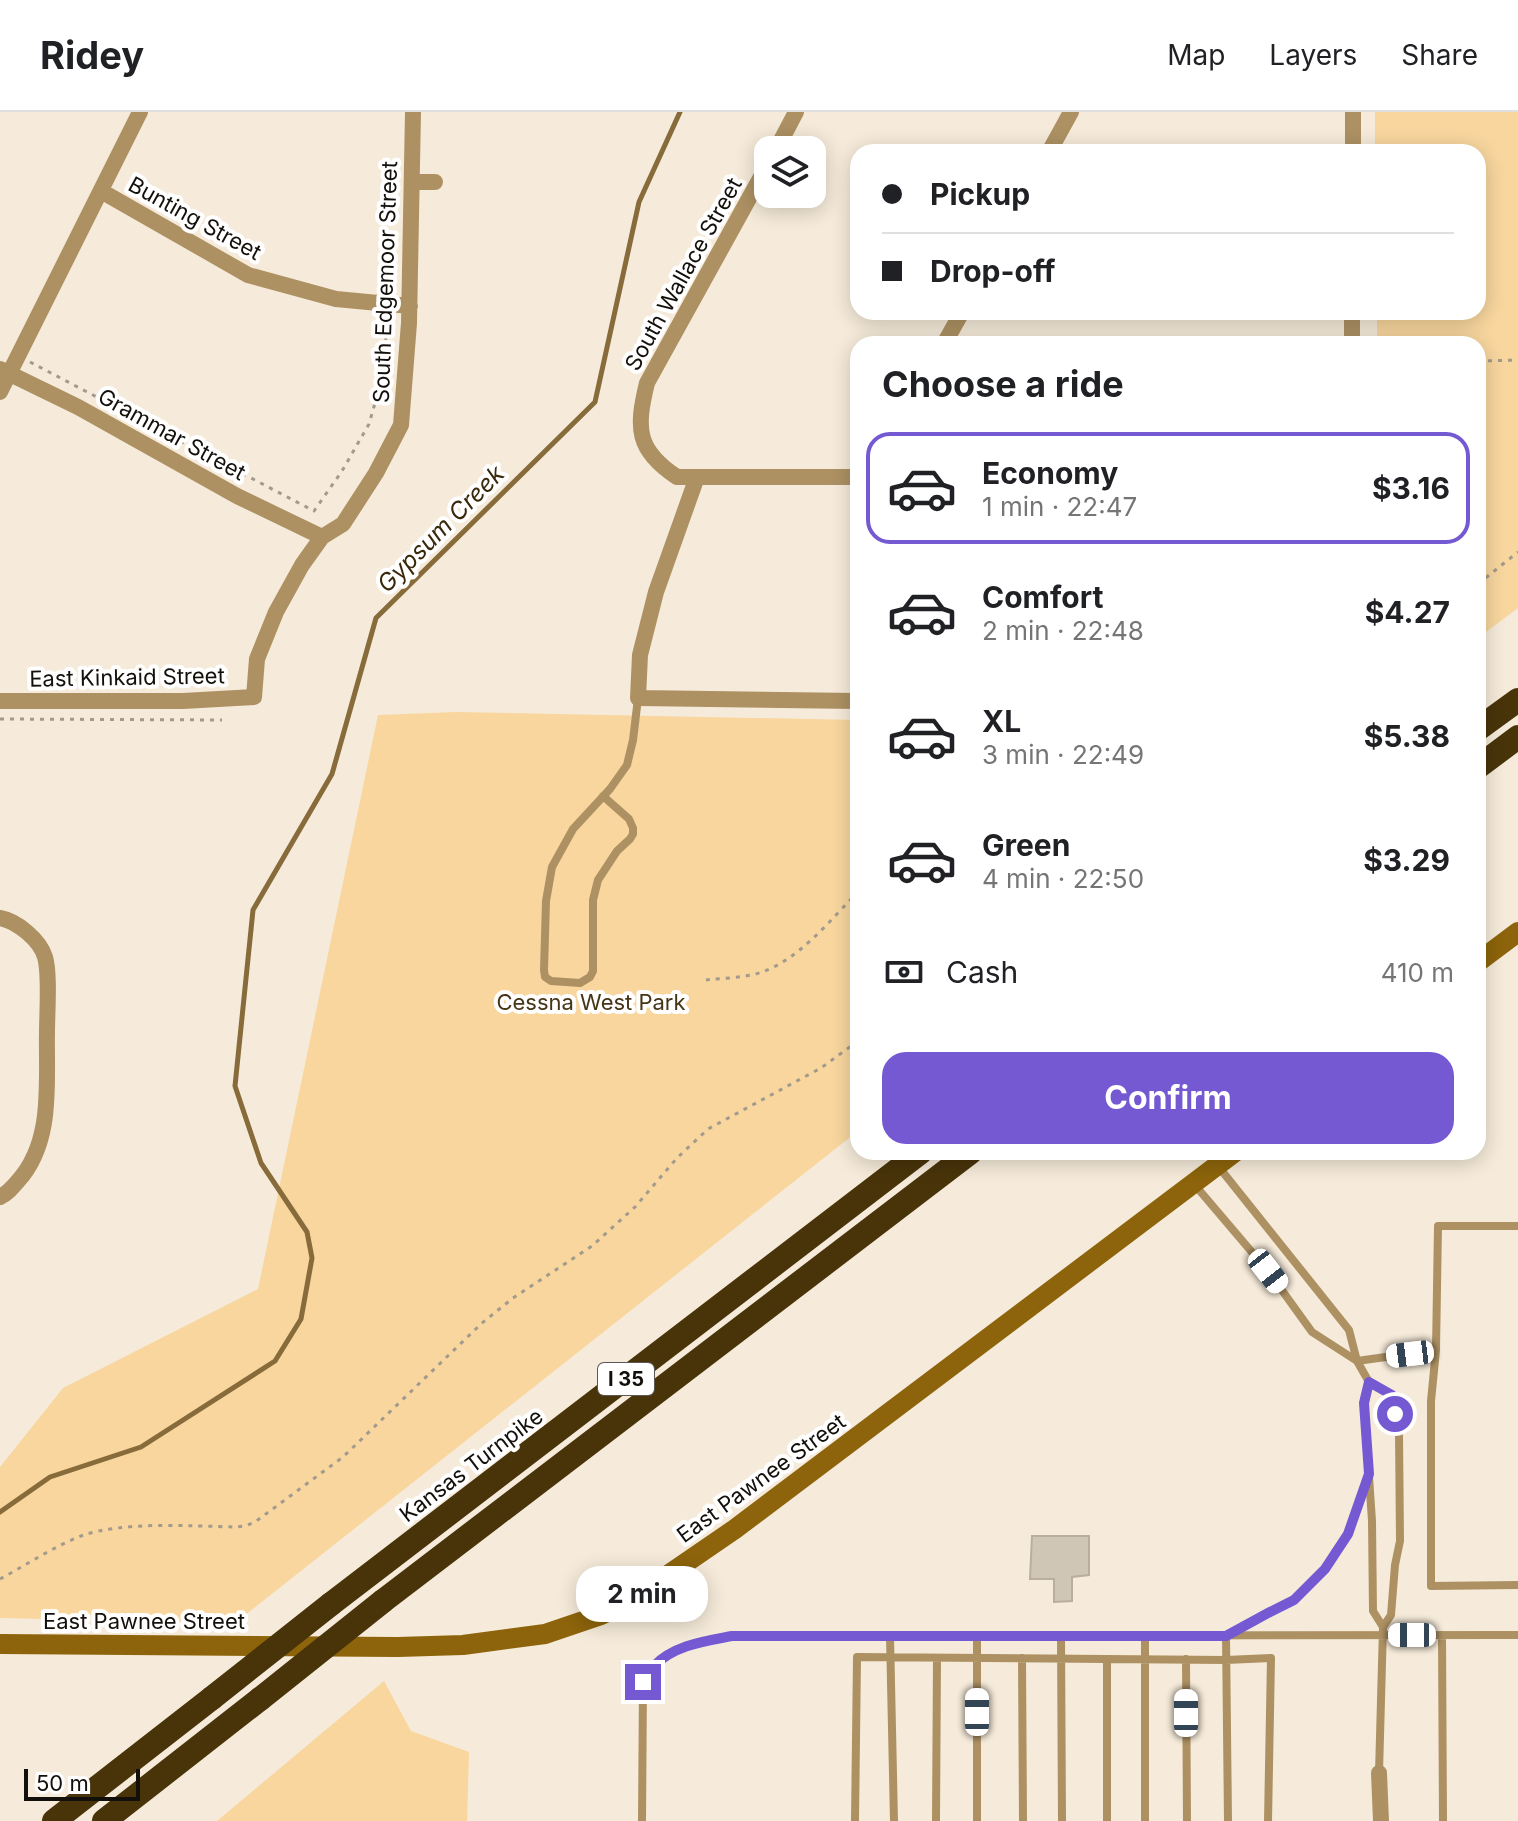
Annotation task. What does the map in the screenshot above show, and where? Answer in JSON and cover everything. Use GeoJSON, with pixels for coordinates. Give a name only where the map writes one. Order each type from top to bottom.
{"type":"FeatureCollection","features":[{"type":"Feature","properties":{"kind":"highway"},"geometry":{"type":"LineString","coordinates":[[1486,723],[1518,700]]}},
{"type":"Feature","properties":{"kind":"highway"},"geometry":{"type":"LineString","coordinates":[[1486,761],[1518,737]]}},
{"type":"Feature","properties":{"kind":"highway","name":"Kansas Turnpike"},"geometry":{"type":"LineString","coordinates":[[54,1821],[331,1604],[911,1160]]}},
{"type":"Feature","properties":{"kind":"highway","name":"I 35"},"geometry":{"type":"LineString","coordinates":[[104,1821],[383,1601],[961,1160]]}},
{"type":"Feature","properties":{"kind":"main road"},"geometry":{"type":"LineString","coordinates":[[1486,956],[1518,932]]}},
{"type":"Feature","properties":{"kind":"main road","name":"East Pawnee Street"},"geometry":{"type":"LineString","coordinates":[[0,1644],[463,1645],[545,1634],[601,1615],[630,1601],[735,1529],[1225,1160]]}},
{"type":"Feature","properties":{"kind":"street"},"geometry":{"type":"LineString","coordinates":[[0,392],[5,371],[140,112]]}},
{"type":"Feature","properties":{"kind":"street","name":"South Edgemoor Street"},"geometry":{"type":"LineString","coordinates":[[254,697],[257,659],[276,612],[302,565],[322,537],[343,524],[376,473],[401,425],[410,315],[413,112]]}},
{"type":"Feature","properties":{"kind":"street"},"geometry":{"type":"LineString","coordinates":[[783,136],[796,112]]}},
{"type":"Feature","properties":{"kind":"street"},"geometry":{"type":"LineString","coordinates":[[1053,144],[1071,112]]}},
{"type":"Feature","properties":{"kind":"street"},"geometry":{"type":"LineString","coordinates":[[1353,112],[1353,144]]}},
{"type":"Feature","properties":{"kind":"street"},"geometry":{"type":"LineString","coordinates":[[412,182],[435,182]]}},
{"type":"Feature","properties":{"kind":"street","name":"South Wallace Street"},"geometry":{"type":"LineString","coordinates":[[754,189],[647,383],[640,409],[642,438],[650,454],[677,477],[850,477]]}},
{"type":"Feature","properties":{"kind":"street","name":"Bunting Street"},"geometry":{"type":"LineString","coordinates":[[101,191],[248,275],[410,315]]}},
{"type":"Feature","properties":{"kind":"street","name":"Grammar Street"},"geometry":{"type":"LineString","coordinates":[[5,371],[78,407],[237,496],[322,537]]}},
{"type":"Feature","properties":{"kind":"street"},"geometry":{"type":"LineString","coordinates":[[697,477],[656,592],[640,655],[638,698],[850,701]]}},
{"type":"Feature","properties":{"kind":"street","name":"East Kinkaid Street"},"geometry":{"type":"LineString","coordinates":[[0,701],[183,701],[254,697]]}},
{"type":"Feature","properties":{"kind":"street"},"geometry":{"type":"LineString","coordinates":[[0,918],[9,920],[29,934],[45,956],[47,1011],[46,1116],[39,1146],[28,1170],[7,1194],[0,1197]]}},
{"type":"Feature","properties":{"kind":"street"},"geometry":{"type":"LineString","coordinates":[[1379,1773],[1381,1821]]}},
{"type":"Feature","properties":{"kind":"lane"},"geometry":{"type":"LineString","coordinates":[[603,796],[629,819],[633,834],[617,851],[598,880],[593,900],[593,971],[590,977],[580,983],[551,981],[545,977],[544,970],[546,901],[552,867],[573,829],[627,765],[638,698]]}},
{"type":"Feature","properties":{"kind":"lane"},"geometry":{"type":"LineString","coordinates":[[1217,1166],[1349,1330],[1357,1361],[1369,1382],[1392,1395],[1399,1432],[1400,1541],[1391,1615],[1383,1631],[1379,1773]]}},
{"type":"Feature","properties":{"kind":"lane"},"geometry":{"type":"LineString","coordinates":[[1194,1184],[1268,1271],[1312,1332],[1357,1361],[1436,1350]]}},
{"type":"Feature","properties":{"kind":"lane"},"geometry":{"type":"LineString","coordinates":[[1518,1226],[1438,1226],[1436,1350],[1431,1401],[1431,1586],[1518,1585]]}},
{"type":"Feature","properties":{"kind":"lane"},"geometry":{"type":"LineString","coordinates":[[1369,1382],[1364,1403],[1372,1521],[1373,1611],[1383,1631]]}},
{"type":"Feature","properties":{"kind":"lane"},"geometry":{"type":"LineString","coordinates":[[1226,1636],[1294,1600],[1325,1569],[1348,1534],[1369,1474]]}},
{"type":"Feature","properties":{"kind":"lane"},"geometry":{"type":"LineString","coordinates":[[642,1821],[643,1682],[655,1665],[696,1642],[732,1636],[1226,1636],[1383,1631],[1518,1635]]}},
{"type":"Feature","properties":{"kind":"lane"},"geometry":{"type":"LineString","coordinates":[[1442,1635],[1443,1821]]}},
{"type":"Feature","properties":{"kind":"lane"},"geometry":{"type":"LineString","coordinates":[[890,1636],[894,1821]]}},
{"type":"Feature","properties":{"kind":"lane"},"geometry":{"type":"LineString","coordinates":[[977,1636],[977,1821]]}},
{"type":"Feature","properties":{"kind":"lane"},"geometry":{"type":"LineString","coordinates":[[1061,1636],[1062,1821]]}},
{"type":"Feature","properties":{"kind":"lane"},"geometry":{"type":"LineString","coordinates":[[1145,1636],[1145,1821]]}},
{"type":"Feature","properties":{"kind":"lane"},"geometry":{"type":"LineString","coordinates":[[1226,1636],[1228,1821]]}},
{"type":"Feature","properties":{"kind":"lane"},"geometry":{"type":"LineString","coordinates":[[855,1821],[857,1657],[1271,1658],[1268,1821]]}},
{"type":"Feature","properties":{"kind":"lane"},"geometry":{"type":"LineString","coordinates":[[936,1821],[937,1658]]}},
{"type":"Feature","properties":{"kind":"lane"},"geometry":{"type":"LineString","coordinates":[[1022,1658],[1023,1821]]}},
{"type":"Feature","properties":{"kind":"lane"},"geometry":{"type":"LineString","coordinates":[[1107,1659],[1107,1821]]}},
{"type":"Feature","properties":{"kind":"lane"},"geometry":{"type":"LineString","coordinates":[[1186,1659],[1187,1821]]}},
{"type":"Feature","properties":{"kind":"path"},"geometry":{"type":"LineString","coordinates":[[30,362],[314,511],[369,424],[383,375],[387,322],[410,315]]}},
{"type":"Feature","properties":{"kind":"path"},"geometry":{"type":"LineString","coordinates":[[1486,361],[1518,360]]}},
{"type":"Feature","properties":{"kind":"path"},"geometry":{"type":"LineString","coordinates":[[1486,578],[1518,552]]}},
{"type":"Feature","properties":{"kind":"path"},"geometry":{"type":"LineString","coordinates":[[0,719],[222,720]]}},
{"type":"Feature","properties":{"kind":"path"},"geometry":{"type":"LineString","coordinates":[[706,980],[762,972],[811,939],[850,900]]}},
{"type":"Feature","properties":{"kind":"path"},"geometry":{"type":"LineString","coordinates":[[0,1579],[82,1535],[164,1526],[235,1527],[255,1522],[343,1457],[492,1314],[592,1246],[635,1207],[677,1158],[708,1129],[821,1068],[850,1047]]}},
{"type":"Feature","properties":{"kind":"green space"},"geometry":{"type":"Polygon","coordinates":[[[1375,112],[1518,112],[1518,608],[1486,632],[1486,336],[1377,336],[1377,320],[1486,320],[1486,144],[1375,144],[1375,112]]]}},
{"type":"Feature","properties":{"kind":"green space","name":"Cessna West Park"},"geometry":{"type":"Polygon","coordinates":[[[456,712],[850,720],[850,1137],[235,1623],[0,1618],[0,1467],[63,1388],[258,1289],[378,715],[456,712]]]}},
{"type":"Feature","properties":{"kind":"green space"},"geometry":{"type":"Polygon","coordinates":[[[384,1681],[411,1731],[469,1752],[467,1821],[217,1821],[384,1681]]]}},
{"type":"Feature","properties":{"kind":"building"},"geometry":{"type":"Polygon","coordinates":[[[1032,1536],[1089,1536],[1089,1575],[1072,1577],[1072,1601],[1054,1602],[1054,1579],[1030,1579],[1032,1536]]]}},
{"type":"Feature","properties":{"kind":"waterway","name":"Gypsum Creek"},"geometry":{"type":"LineString","coordinates":[[0,1512],[50,1477],[141,1447],[275,1361],[301,1319],[312,1258],[307,1232],[261,1163],[235,1086],[253,910],[332,774],[376,618],[595,402],[639,202],[680,112]]}},
{"type":"Feature","properties":{"kind":"route"},"geometry":{"type":"LineString","coordinates":[[643,1682],[655,1665],[672,1653],[696,1642],[732,1636],[1226,1636],[1294,1600],[1325,1569],[1348,1534],[1369,1474],[1364,1403],[1369,1382],[1392,1395],[1395,1414]]}}]}
